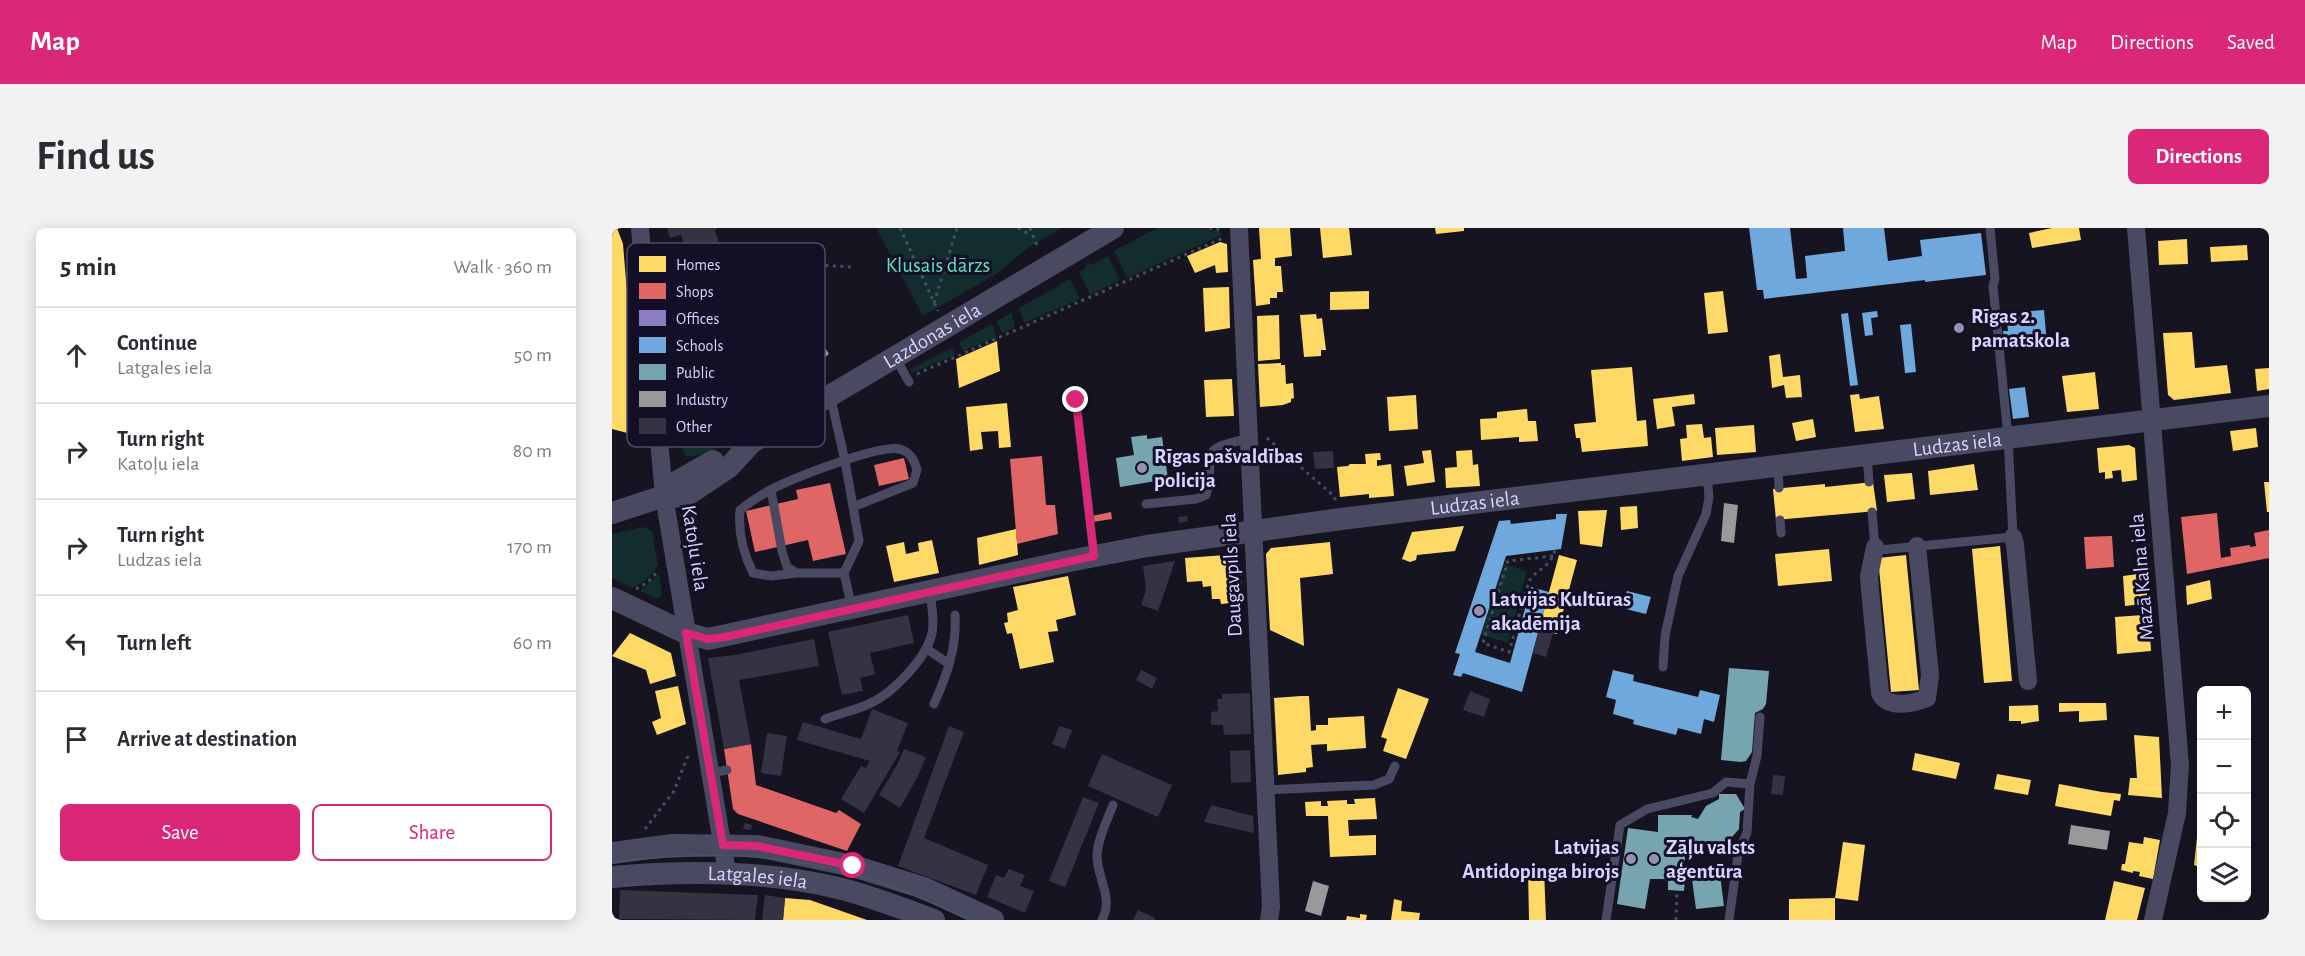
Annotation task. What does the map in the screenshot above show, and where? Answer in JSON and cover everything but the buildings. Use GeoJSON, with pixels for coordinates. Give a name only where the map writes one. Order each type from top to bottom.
{"type":"FeatureCollection","features":[{"type":"Feature","properties":{"kind":"street","name":"Katoļu iela"},"geometry":{"type":"LineString","coordinates":[[640,228],[643,243]]}},
{"type":"Feature","properties":{"kind":"street","name":"Lazdonas iela"},"geometry":{"type":"LineString","coordinates":[[825,398],[1113,228]]}},
{"type":"Feature","properties":{"kind":"street","name":"Mazā Kalna iela"},"geometry":{"type":"LineString","coordinates":[[2136,228],[2180,787],[2177,813],[2153,920]]}},
{"type":"Feature","properties":{"kind":"street","name":"Daugavpils iela"},"geometry":{"type":"LineString","coordinates":[[1230,231],[1248,430],[1271,907],[1269,920]]}},
{"type":"Feature","properties":{"kind":"street","name":"Ludzas iela"},"geometry":{"type":"LineString","coordinates":[[622,594],[686,633],[708,639],[1094,556],[1252,531],[1707,475],[1779,477],[1867,455],[2269,406]]}},
{"type":"Feature","properties":{"kind":"street","name":"Katoļu iela"},"geometry":{"type":"LineString","coordinates":[[660,447],[664,496],[686,633],[719,772],[727,873]]}},
{"type":"Feature","properties":{"kind":"street","name":"Lazdonas iela"},"geometry":{"type":"LineString","coordinates":[[664,496],[678,481],[736,447]]}},
{"type":"Feature","properties":{"kind":"street"},"geometry":{"type":"LineString","coordinates":[[612,513],[664,496]]}},
{"type":"Feature","properties":{"kind":"street"},"geometry":{"type":"LineString","coordinates":[[2013,537],[2028,681]]}},
{"type":"Feature","properties":{"kind":"street"},"geometry":{"type":"LineString","coordinates":[[1875,547],[1869,576],[1873,630],[1880,693],[1882,699],[1888,703],[1919,701],[1927,698],[1930,675],[1917,546]]}},
{"type":"Feature","properties":{"kind":"street","name":"Latgales iela"},"geometry":{"type":"LineString","coordinates":[[612,853],[672,846],[757,846],[853,866],[924,888],[993,920]]}},
{"type":"Feature","properties":{"kind":"street","name":"Latgales iela"},"geometry":{"type":"LineString","coordinates":[[612,877],[727,873],[842,889],[934,920]]}},
{"type":"Feature","properties":{"kind":"lane"},"geometry":{"type":"LineString","coordinates":[[1872,512],[1875,547],[1879,550],[2013,537],[2008,437],[1993,286],[1995,279],[1990,228]]}},
{"type":"Feature","properties":{"kind":"lane"},"geometry":{"type":"LineString","coordinates":[[894,356],[908,380]]}},
{"type":"Feature","properties":{"kind":"lane"},"geometry":{"type":"LineString","coordinates":[[830,395],[845,461],[859,541],[844,573],[852,608]]}},
{"type":"Feature","properties":{"kind":"lane"},"geometry":{"type":"LineString","coordinates":[[1076,400],[1094,556]]}},
{"type":"Feature","properties":{"kind":"lane"},"geometry":{"type":"LineString","coordinates":[[1146,504],[1196,499],[1206,495],[1210,454],[1216,448],[1248,430]]}},
{"type":"Feature","properties":{"kind":"lane"},"geometry":{"type":"LineString","coordinates":[[844,573],[797,573],[771,576],[753,573],[745,558],[739,524],[741,510],[771,490],[845,461],[889,448],[909,453],[917,470],[913,483],[853,507]]}},
{"type":"Feature","properties":{"kind":"lane"},"geometry":{"type":"LineString","coordinates":[[1867,455],[1869,482]]}},
{"type":"Feature","properties":{"kind":"lane"},"geometry":{"type":"LineString","coordinates":[[1663,667],[1671,604],[1678,576],[1706,513],[1709,497],[1707,475]]}},
{"type":"Feature","properties":{"kind":"lane"},"geometry":{"type":"LineString","coordinates":[[771,490],[787,567],[797,573]]}},
{"type":"Feature","properties":{"kind":"lane"},"geometry":{"type":"LineString","coordinates":[[1780,520],[1781,533]]}},
{"type":"Feature","properties":{"kind":"lane"},"geometry":{"type":"LineString","coordinates":[[825,719],[871,704],[889,692],[927,649],[933,632],[930,591]]}},
{"type":"Feature","properties":{"kind":"lane"},"geometry":{"type":"LineString","coordinates":[[934,704],[949,663],[956,633],[955,615]]}},
{"type":"Feature","properties":{"kind":"lane"},"geometry":{"type":"LineString","coordinates":[[927,649],[949,663]]}},
{"type":"Feature","properties":{"kind":"lane"},"geometry":{"type":"LineString","coordinates":[[1729,920],[1738,855],[1747,832],[1750,784],[1757,756],[1760,717]]}},
{"type":"Feature","properties":{"kind":"lane"},"geometry":{"type":"LineString","coordinates":[[1265,790],[1374,785],[1389,779],[1395,766]]}},
{"type":"Feature","properties":{"kind":"lane"},"geometry":{"type":"LineString","coordinates":[[1606,920],[1620,825],[1647,810],[1713,793],[1726,782],[1750,784]]}},
{"type":"Feature","properties":{"kind":"lane"},"geometry":{"type":"LineString","coordinates":[[1102,920],[1108,900],[1098,864],[1098,851],[1113,805]]}},
{"type":"Feature","properties":{"kind":"path"},"geometry":{"type":"LineString","coordinates":[[900,228],[946,326]]}},
{"type":"Feature","properties":{"kind":"path"},"geometry":{"type":"LineString","coordinates":[[934,303],[957,228]]}},
{"type":"Feature","properties":{"kind":"path"},"geometry":{"type":"LineString","coordinates":[[1018,228],[1033,236]]}},
{"type":"Feature","properties":{"kind":"path"},"geometry":{"type":"LineString","coordinates":[[1030,228],[1038,248]]}},
{"type":"Feature","properties":{"kind":"path"},"geometry":{"type":"LineString","coordinates":[[1209,228],[1230,231]]}},
{"type":"Feature","properties":{"kind":"path"},"geometry":{"type":"LineString","coordinates":[[908,380],[1230,231]]}},
{"type":"Feature","properties":{"kind":"path"},"geometry":{"type":"LineString","coordinates":[[825,265],[851,267]]}},
{"type":"Feature","properties":{"kind":"path"},"geometry":{"type":"LineString","coordinates":[[1248,430],[1334,496],[1338,507]]}},
{"type":"Feature","properties":{"kind":"path"},"geometry":{"type":"LineString","coordinates":[[1553,556],[1509,561],[1483,643],[1509,652],[1530,579],[1541,571],[1553,556],[1555,550]]}},
{"type":"Feature","properties":{"kind":"path"},"geometry":{"type":"LineString","coordinates":[[622,594],[648,582],[661,568]]}},
{"type":"Feature","properties":{"kind":"path"},"geometry":{"type":"LineString","coordinates":[[638,838],[674,791],[692,746]]}},
{"type":"Feature","properties":{"kind":"path"},"geometry":{"type":"LineString","coordinates":[[1676,920],[1677,890]]}},
{"type":"Feature","properties":{"kind":"green space","name":"Klusais dārzs"},"geometry":{"type":"Polygon","coordinates":[[[876,228],[1062,228],[1029,247],[998,273],[923,316],[876,228]]]}},
{"type":"Feature","properties":{"kind":"green space"},"geometry":{"type":"Polygon","coordinates":[[[1157,228],[1203,228],[1219,231],[1222,235],[1127,278],[1114,251],[1157,228]]]}},
{"type":"Feature","properties":{"kind":"green space"},"geometry":{"type":"Polygon","coordinates":[[[1108,256],[1120,280],[1090,295],[1079,272],[1086,268],[1085,265],[1089,263],[1091,265],[1108,256]]]}},
{"type":"Feature","properties":{"kind":"green space"},"geometry":{"type":"Polygon","coordinates":[[[1070,279],[1080,299],[1024,323],[1019,308],[1070,279]]]}},
{"type":"Feature","properties":{"kind":"green space"},"geometry":{"type":"Polygon","coordinates":[[[1012,312],[1015,328],[1002,333],[997,321],[1012,312]]]}},
{"type":"Feature","properties":{"kind":"green space"},"geometry":{"type":"Polygon","coordinates":[[[992,324],[997,337],[963,351],[959,342],[992,324]]]}},
{"type":"Feature","properties":{"kind":"green space"},"geometry":{"type":"Polygon","coordinates":[[[952,348],[955,355],[912,373],[910,369],[952,348]]]}},
{"type":"Feature","properties":{"kind":"green space"},"geometry":{"type":"Polygon","coordinates":[[[681,447],[717,447],[696,456],[686,456],[681,447]]]}},
{"type":"Feature","properties":{"kind":"green space"},"geometry":{"type":"Polygon","coordinates":[[[644,527],[652,531],[658,565],[648,579],[632,588],[612,578],[612,534],[644,527]]]}},
{"type":"Feature","properties":{"kind":"green space"},"geometry":{"type":"Polygon","coordinates":[[[1504,564],[1527,571],[1508,643],[1481,635],[1504,564]]]}},
{"type":"Feature","properties":{"kind":"green space"},"geometry":{"type":"Polygon","coordinates":[[[659,574],[662,593],[660,598],[657,599],[640,591],[659,574]]]}},
{"type":"Feature","properties":{"kind":"tram line"},"geometry":{"type":"LineString","coordinates":[[612,862],[667,857],[721,856],[803,863],[830,868],[884,884],[971,920]]}},
{"type":"Feature","properties":{"kind":"place","name":"Rīgas 2. pamatskola"},"geometry":{"type":"Point","coordinates":[1959,328]}},
{"type":"Feature","properties":{"kind":"place","name":"Rīgas pašvaldības policija"},"geometry":{"type":"Point","coordinates":[1142,468]}},
{"type":"Feature","properties":{"kind":"place","name":"Latvijas Kultūras akadēmija"},"geometry":{"type":"Point","coordinates":[1479,611]}},
{"type":"Feature","properties":{"kind":"place","name":"Latvijas Antidopinga birojs"},"geometry":{"type":"Point","coordinates":[1631,859]}},
{"type":"Feature","properties":{"kind":"place","name":"Zāļu valsts aģentūra"},"geometry":{"type":"Point","coordinates":[1654,859]}},
{"type":"Feature","properties":{"kind":"route"},"geometry":{"type":"LineString","coordinates":[[853,866],[757,846],[723,845],[686,633],[708,639],[725,637],[1094,556],[1076,400]]}}]}
